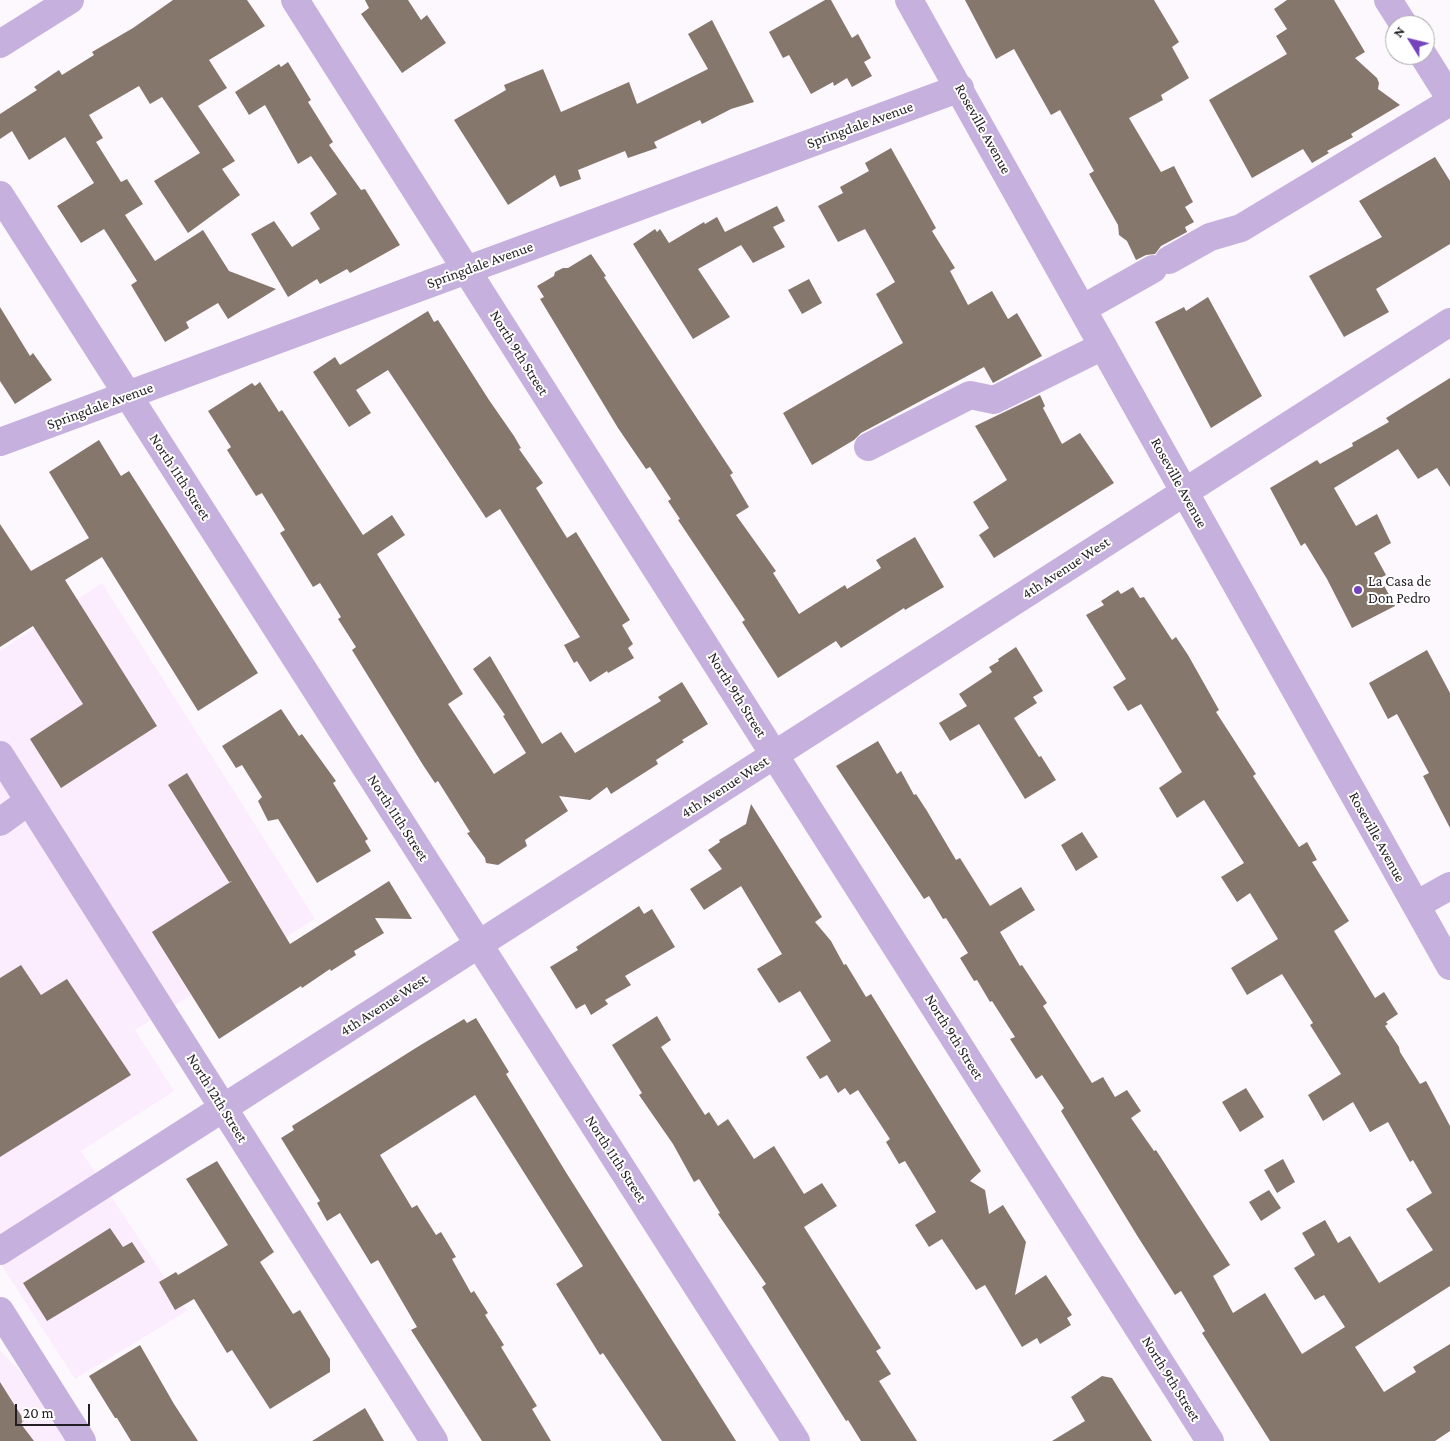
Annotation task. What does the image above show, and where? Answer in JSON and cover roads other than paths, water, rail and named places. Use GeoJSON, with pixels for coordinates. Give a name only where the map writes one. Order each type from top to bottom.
{"type":"FeatureCollection","features":[{"type":"Feature","properties":{"kind":"street"},"geometry":{"type":"LineString","coordinates":[[0,44],[70,0]]}},
{"type":"Feature","properties":{"kind":"street","name":"North 9th Street"},"geometry":{"type":"LineString","coordinates":[[295,0],[1210,1441]]}},
{"type":"Feature","properties":{"kind":"street","name":"Roseville Avenue"},"geometry":{"type":"LineString","coordinates":[[910,0],[1450,966]]}},
{"type":"Feature","properties":{"kind":"street"},"geometry":{"type":"LineString","coordinates":[[1388,0],[1398,15]]}},
{"type":"Feature","properties":{"kind":"street"},"geometry":{"type":"LineString","coordinates":[[1429,65],[1450,98]]}},
{"type":"Feature","properties":{"kind":"street","name":"Springdale Avenue"},"geometry":{"type":"LineString","coordinates":[[0,442],[960,88]]}},
{"type":"Feature","properties":{"kind":"street"},"geometry":{"type":"LineString","coordinates":[[1082,309],[1210,237],[1241,228],[1450,102]]}},
{"type":"Feature","properties":{"kind":"street","name":"North 11th Street"},"geometry":{"type":"LineString","coordinates":[[0,195],[796,1441]]}},
{"type":"Feature","properties":{"kind":"street","name":"4th Avenue West"},"geometry":{"type":"LineString","coordinates":[[0,1252],[1450,322]]}},
{"type":"Feature","properties":{"kind":"street"},"geometry":{"type":"LineString","coordinates":[[868,447],[970,395],[994,400],[1103,346]]}},
{"type":"Feature","properties":{"kind":"street","name":"North 12th Street"},"geometry":{"type":"LineString","coordinates":[[0,755],[434,1441]]}},
{"type":"Feature","properties":{"kind":"street"},"geometry":{"type":"LineString","coordinates":[[0,822],[29,801]]}},
{"type":"Feature","properties":{"kind":"street"},"geometry":{"type":"LineString","coordinates":[[1416,905],[1450,886]]}},
{"type":"Feature","properties":{"kind":"street"},"geometry":{"type":"LineString","coordinates":[[0,1311],[82,1441]]}},
{"type":"Feature","properties":{"kind":"place","name":"La Casa de Don Pedro"},"geometry":{"type":"Point","coordinates":[1358,590]}}]}
